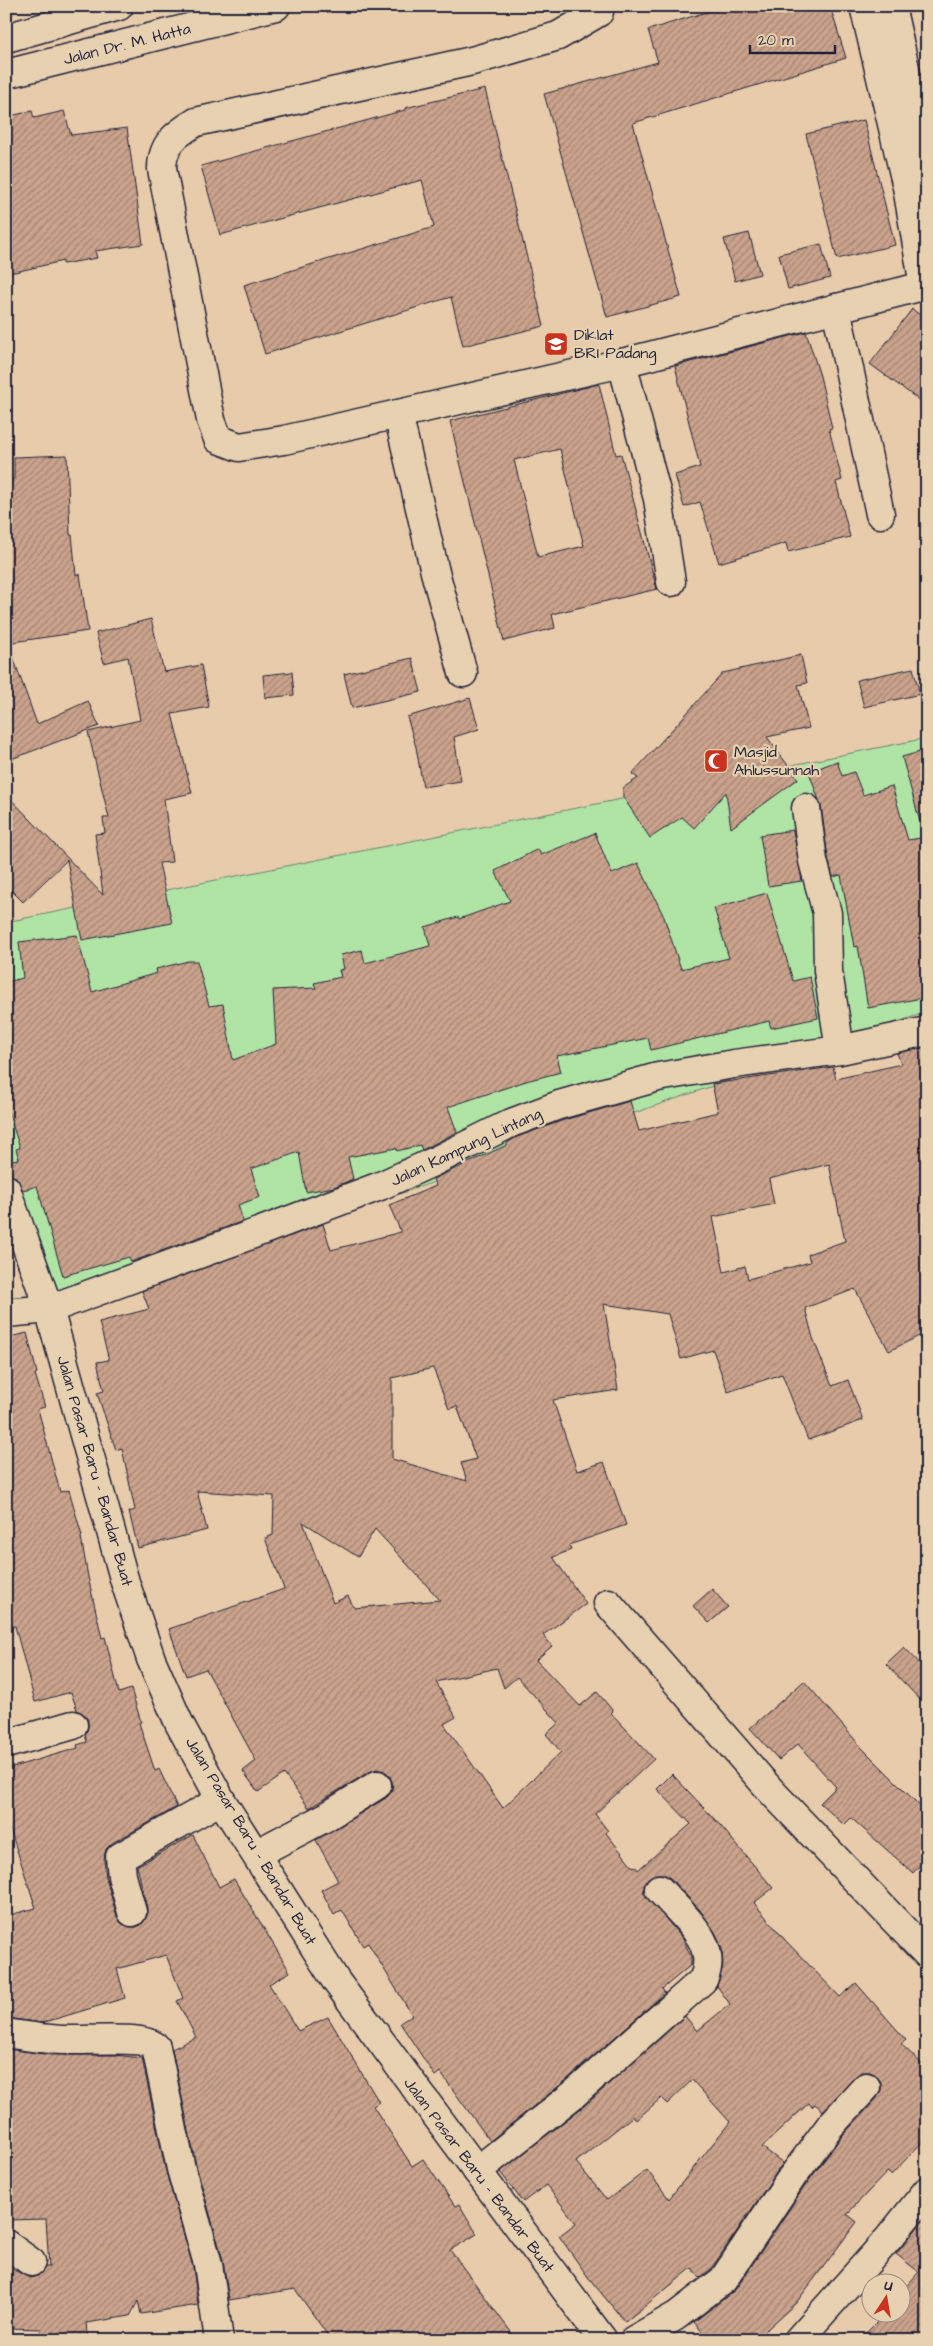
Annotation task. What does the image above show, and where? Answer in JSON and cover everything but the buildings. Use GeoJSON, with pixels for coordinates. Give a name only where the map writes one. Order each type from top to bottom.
{"type":"FeatureCollection","features":[{"type":"Feature","properties":{"kind":"street"},"geometry":{"type":"LineString","coordinates":[[38,66],[18,35],[119,6]]}},
{"type":"Feature","properties":{"kind":"street","name":"Jalan Dr. M. Hatta"},"geometry":{"type":"LineString","coordinates":[[6,74],[276,6]]}},
{"type":"Feature","properties":{"kind":"street"},"geometry":{"type":"LineString","coordinates":[[864,6],[885,23],[927,165]]}},
{"type":"Feature","properties":{"kind":"street"},"geometry":{"type":"LineString","coordinates":[[604,8],[558,36],[472,61],[196,122],[172,138],[165,150],[162,169],[211,420],[218,439],[238,447],[284,440],[622,363],[925,285],[907,188],[885,23]]}},
{"type":"Feature","properties":{"kind":"street"},"geometry":{"type":"LineString","coordinates":[[836,308],[880,514]]}},
{"type":"Feature","properties":{"kind":"street"},"geometry":{"type":"LineString","coordinates":[[622,363],[658,499],[671,582]]}},
{"type":"Feature","properties":{"kind":"street"},"geometry":{"type":"LineString","coordinates":[[398,414],[435,572],[463,673]]}},
{"type":"Feature","properties":{"kind":"street"},"geometry":{"type":"LineString","coordinates":[[806,808],[813,861],[827,913],[828,971],[840,1050]]}},
{"type":"Feature","properties":{"kind":"street","name":"Jalan Kampung Lintang"},"geometry":{"type":"LineString","coordinates":[[6,1313],[48,1309],[380,1186],[511,1123],[559,1105],[658,1077],[840,1050],[927,1031]]}},
{"type":"Feature","properties":{"kind":"street","name":"Jalan Pasar Baru - Bandar Buat"},"geometry":{"type":"LineString","coordinates":[[6,1189],[48,1309],[126,1582],[151,1659],[179,1723],[221,1800],[336,1981],[602,2340]]}},
{"type":"Feature","properties":{"kind":"street"},"geometry":{"type":"LineString","coordinates":[[608,1603],[772,1792],[920,1947]]}},
{"type":"Feature","properties":{"kind":"street"},"geometry":{"type":"LineString","coordinates":[[6,1744],[73,1725]]}},
{"type":"Feature","properties":{"kind":"street"},"geometry":{"type":"LineString","coordinates":[[256,1854],[326,1817],[377,1785]]}},
{"type":"Feature","properties":{"kind":"street"},"geometry":{"type":"LineString","coordinates":[[132,1912],[122,1876],[120,1857],[221,1800]]}},
{"type":"Feature","properties":{"kind":"street"},"geometry":{"type":"LineString","coordinates":[[476,2171],[574,2094],[702,1980],[709,1964],[705,1942],[659,1889]]}},
{"type":"Feature","properties":{"kind":"street"},"geometry":{"type":"LineString","coordinates":[[6,2033],[61,2040],[106,2039],[137,2041],[156,2046],[181,2169],[208,2264],[219,2340]]}},
{"type":"Feature","properties":{"kind":"street"},"geometry":{"type":"LineString","coordinates":[[634,2340],[676,2316],[723,2280],[830,2126],[866,2087]]}},
{"type":"Feature","properties":{"kind":"street"},"geometry":{"type":"LineString","coordinates":[[798,2340],[889,2238],[927,2191]]}},
{"type":"Feature","properties":{"kind":"street"},"geometry":{"type":"LineString","coordinates":[[6,2244],[31,2262]]}},
{"type":"Feature","properties":{"kind":"green space"},"geometry":{"type":"Polygon","coordinates":[[[927,738],[927,1012],[40,1318],[6,1221],[6,922],[927,738]]]}},
{"type":"Feature","properties":{"kind":"place","name":"Diklat BRI Padang"},"geometry":{"type":"Point","coordinates":[556,344]}},
{"type":"Feature","properties":{"kind":"place","name":"Masjid Ahlussunnah"},"geometry":{"type":"Point","coordinates":[716,761]}}]}
